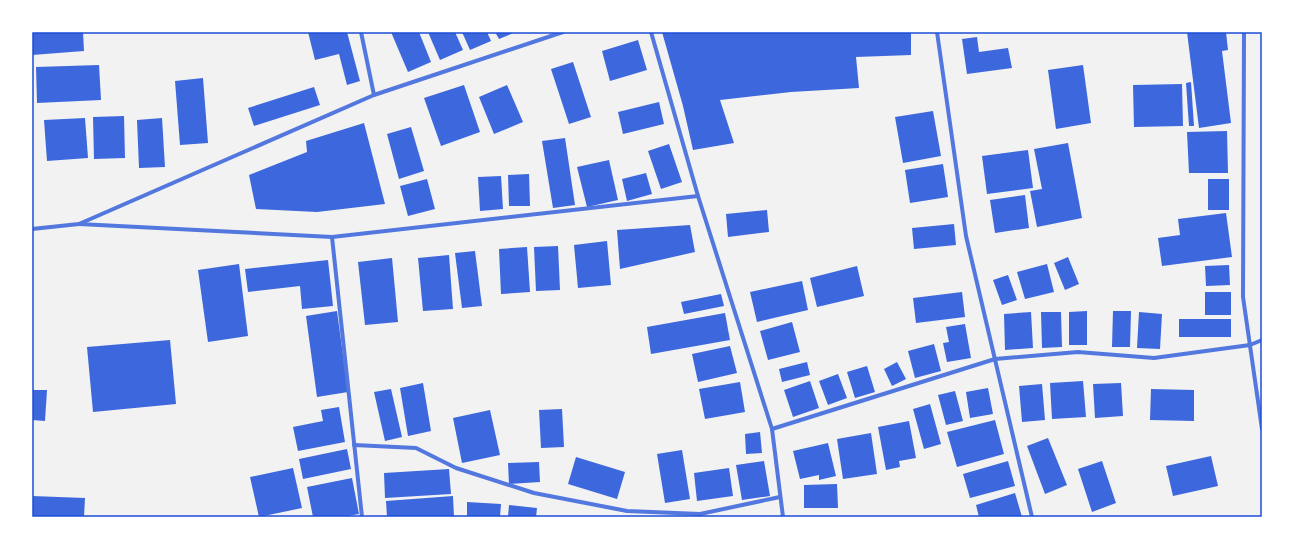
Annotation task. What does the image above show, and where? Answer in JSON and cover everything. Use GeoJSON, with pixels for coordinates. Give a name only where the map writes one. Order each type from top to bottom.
{"type":"FeatureCollection","features":[{"type":"Feature","properties":{"kind":"street"},"geometry":{"type":"LineString","coordinates":[[361,32],[374,95]]}},
{"type":"Feature","properties":{"kind":"street"},"geometry":{"type":"LineString","coordinates":[[79,224],[374,95],[563,32]]}},
{"type":"Feature","properties":{"kind":"street"},"geometry":{"type":"LineString","coordinates":[[651,32],[698,196],[772,429],[782,517]]}},
{"type":"Feature","properties":{"kind":"street"},"geometry":{"type":"LineString","coordinates":[[938,32],[966,236],[1032,517]]}},
{"type":"Feature","properties":{"kind":"street"},"geometry":{"type":"LineString","coordinates":[[1244,32],[1243,297],[1262,429]]}},
{"type":"Feature","properties":{"kind":"street"},"geometry":{"type":"LineString","coordinates":[[32,230],[79,224],[332,237],[698,196]]}},
{"type":"Feature","properties":{"kind":"street"},"geometry":{"type":"LineString","coordinates":[[332,237],[362,517]]}},
{"type":"Feature","properties":{"kind":"street"},"geometry":{"type":"LineString","coordinates":[[772,429],[995,359],[1078,352],[1154,358],[1250,345],[1262,340]]}},
{"type":"Feature","properties":{"kind":"street"},"geometry":{"type":"LineString","coordinates":[[354,446],[416,448],[456,468],[534,493],[627,511],[700,514],[780,497]]}},
{"type":"Feature","properties":{"kind":"building"},"geometry":{"type":"Polygon","coordinates":[[[32,32],[83,32],[84,51],[32,55],[32,32]]]}},
{"type":"Feature","properties":{"kind":"building"},"geometry":{"type":"Polygon","coordinates":[[[308,32],[347,32],[360,81],[347,85],[339,54],[315,60],[308,32]]]}},
{"type":"Feature","properties":{"kind":"building"},"geometry":{"type":"Polygon","coordinates":[[[391,32],[419,32],[431,62],[408,72],[391,32]]]}},
{"type":"Feature","properties":{"kind":"building"},"geometry":{"type":"Polygon","coordinates":[[[428,32],[455,32],[463,50],[440,60],[428,32]]]}},
{"type":"Feature","properties":{"kind":"building"},"geometry":{"type":"Polygon","coordinates":[[[462,32],[487,32],[491,41],[470,50],[462,32]]]}},
{"type":"Feature","properties":{"kind":"building"},"geometry":{"type":"Polygon","coordinates":[[[495,32],[516,32],[499,39],[495,32]]]}},
{"type":"Feature","properties":{"kind":"building"},"geometry":{"type":"Polygon","coordinates":[[[662,32],[911,32],[911,55],[856,57],[859,88],[791,92],[720,100],[734,143],[693,150],[683,106],[662,32]]]}},
{"type":"Feature","properties":{"kind":"building"},"geometry":{"type":"Polygon","coordinates":[[[1187,32],[1226,32],[1228,50],[1222,51],[1231,123],[1199,128],[1187,32]]]}},
{"type":"Feature","properties":{"kind":"building"},"geometry":{"type":"Polygon","coordinates":[[[977,37],[979,52],[1008,48],[1012,68],[967,74],[962,39],[977,37]]]}},
{"type":"Feature","properties":{"kind":"building"},"geometry":{"type":"Polygon","coordinates":[[[638,40],[647,70],[610,81],[602,51],[638,40]]]}},
{"type":"Feature","properties":{"kind":"building"},"geometry":{"type":"Polygon","coordinates":[[[573,62],[591,117],[569,124],[551,69],[573,62]]]}},
{"type":"Feature","properties":{"kind":"building"},"geometry":{"type":"Polygon","coordinates":[[[99,65],[101,100],[37,103],[36,67],[99,65]]]}},
{"type":"Feature","properties":{"kind":"building"},"geometry":{"type":"Polygon","coordinates":[[[1083,65],[1091,123],[1056,129],[1048,70],[1083,65]]]}},
{"type":"Feature","properties":{"kind":"building"},"geometry":{"type":"Polygon","coordinates":[[[203,78],[208,143],[180,145],[175,81],[203,78]]]}},
{"type":"Feature","properties":{"kind":"building"},"geometry":{"type":"Polygon","coordinates":[[[1191,82],[1194,126],[1189,126],[1186,83],[1191,82]]]}},
{"type":"Feature","properties":{"kind":"building"},"geometry":{"type":"Polygon","coordinates":[[[1182,84],[1183,126],[1134,127],[1133,85],[1182,84]]]}},
{"type":"Feature","properties":{"kind":"building"},"geometry":{"type":"Polygon","coordinates":[[[464,85],[480,132],[441,146],[424,98],[464,85]]]}},
{"type":"Feature","properties":{"kind":"building"},"geometry":{"type":"Polygon","coordinates":[[[507,85],[523,122],[494,134],[479,97],[507,85]]]}},
{"type":"Feature","properties":{"kind":"building"},"geometry":{"type":"Polygon","coordinates":[[[314,87],[320,105],[254,126],[248,108],[314,87]]]}},
{"type":"Feature","properties":{"kind":"building"},"geometry":{"type":"Polygon","coordinates":[[[659,102],[664,124],[623,134],[618,112],[659,102]]]}},
{"type":"Feature","properties":{"kind":"building"},"geometry":{"type":"Polygon","coordinates":[[[933,111],[941,156],[903,163],[895,117],[933,111]]]}},
{"type":"Feature","properties":{"kind":"building"},"geometry":{"type":"Polygon","coordinates":[[[124,116],[125,158],[94,159],[93,117],[124,116]]]}},
{"type":"Feature","properties":{"kind":"building"},"geometry":{"type":"Polygon","coordinates":[[[85,118],[88,158],[47,161],[44,120],[85,118]]]}},
{"type":"Feature","properties":{"kind":"building"},"geometry":{"type":"Polygon","coordinates":[[[162,118],[165,167],[139,168],[137,120],[162,118]]]}},
{"type":"Feature","properties":{"kind":"building"},"geometry":{"type":"Polygon","coordinates":[[[364,123],[385,204],[317,212],[256,209],[249,175],[307,152],[306,141],[364,123]]]}},
{"type":"Feature","properties":{"kind":"building"},"geometry":{"type":"Polygon","coordinates":[[[411,127],[424,171],[399,179],[387,134],[411,127]]]}},
{"type":"Feature","properties":{"kind":"building"},"geometry":{"type":"Polygon","coordinates":[[[1227,131],[1228,173],[1189,173],[1187,132],[1227,131]]]}},
{"type":"Feature","properties":{"kind":"building"},"geometry":{"type":"Polygon","coordinates":[[[565,138],[575,205],[553,208],[542,141],[565,138]]]}},
{"type":"Feature","properties":{"kind":"building"},"geometry":{"type":"Polygon","coordinates":[[[1068,143],[1082,218],[1037,227],[1030,191],[1042,189],[1034,149],[1068,143]]]}},
{"type":"Feature","properties":{"kind":"building"},"geometry":{"type":"Polygon","coordinates":[[[669,144],[682,182],[661,189],[648,151],[669,144]]]}},
{"type":"Feature","properties":{"kind":"building"},"geometry":{"type":"Polygon","coordinates":[[[1028,150],[1033,188],[987,194],[982,156],[1028,150]]]}},
{"type":"Feature","properties":{"kind":"building"},"geometry":{"type":"Polygon","coordinates":[[[609,160],[618,200],[587,207],[577,167],[609,160]]]}},
{"type":"Feature","properties":{"kind":"building"},"geometry":{"type":"Polygon","coordinates":[[[943,164],[948,197],[910,203],[905,170],[943,164]]]}},
{"type":"Feature","properties":{"kind":"building"},"geometry":{"type":"Polygon","coordinates":[[[646,173],[652,194],[627,201],[622,179],[646,173]]]}},
{"type":"Feature","properties":{"kind":"building"},"geometry":{"type":"Polygon","coordinates":[[[529,174],[530,206],[509,206],[508,175],[529,174]]]}},
{"type":"Feature","properties":{"kind":"building"},"geometry":{"type":"Polygon","coordinates":[[[501,176],[503,209],[480,211],[478,177],[501,176]]]}},
{"type":"Feature","properties":{"kind":"building"},"geometry":{"type":"Polygon","coordinates":[[[427,179],[435,209],[408,216],[400,186],[427,179]]]}},
{"type":"Feature","properties":{"kind":"building"},"geometry":{"type":"Polygon","coordinates":[[[1208,179],[1229,179],[1229,210],[1208,210],[1208,179]]]}},
{"type":"Feature","properties":{"kind":"building"},"geometry":{"type":"Polygon","coordinates":[[[1025,195],[1029,228],[995,233],[990,200],[1025,195]]]}},
{"type":"Feature","properties":{"kind":"building"},"geometry":{"type":"Polygon","coordinates":[[[767,210],[769,232],[728,237],[726,214],[767,210]]]}},
{"type":"Feature","properties":{"kind":"building"},"geometry":{"type":"Polygon","coordinates":[[[1226,213],[1232,257],[1162,266],[1158,238],[1180,235],[1178,219],[1226,213]]]}},
{"type":"Feature","properties":{"kind":"building"},"geometry":{"type":"Polygon","coordinates":[[[954,224],[956,245],[914,249],[912,228],[954,224]]]}},
{"type":"Feature","properties":{"kind":"building"},"geometry":{"type":"Polygon","coordinates":[[[690,225],[695,252],[620,269],[617,230],[690,225]]]}},
{"type":"Feature","properties":{"kind":"building"},"geometry":{"type":"Polygon","coordinates":[[[607,241],[611,285],[578,288],[574,245],[607,241]]]}},
{"type":"Feature","properties":{"kind":"building"},"geometry":{"type":"Polygon","coordinates":[[[558,246],[560,290],[536,291],[534,247],[558,246]]]}},
{"type":"Feature","properties":{"kind":"building"},"geometry":{"type":"Polygon","coordinates":[[[527,247],[530,292],[501,294],[499,249],[527,247]]]}},
{"type":"Feature","properties":{"kind":"building"},"geometry":{"type":"Polygon","coordinates":[[[475,251],[482,306],[462,308],[455,253],[475,251]]]}},
{"type":"Feature","properties":{"kind":"building"},"geometry":{"type":"Polygon","coordinates":[[[449,255],[453,309],[423,311],[418,258],[449,255]]]}},
{"type":"Feature","properties":{"kind":"building"},"geometry":{"type":"Polygon","coordinates":[[[1068,257],[1079,284],[1065,290],[1054,263],[1068,257]]]}},
{"type":"Feature","properties":{"kind":"building"},"geometry":{"type":"Polygon","coordinates":[[[392,258],[398,322],[365,325],[358,262],[392,258]]]}},
{"type":"Feature","properties":{"kind":"building"},"geometry":{"type":"Polygon","coordinates":[[[328,260],[333,306],[302,309],[300,286],[248,292],[245,269],[328,260]]]}},
{"type":"Feature","properties":{"kind":"building"},"geometry":{"type":"Polygon","coordinates":[[[239,264],[248,336],[208,342],[198,270],[239,264]]]}},
{"type":"Feature","properties":{"kind":"building"},"geometry":{"type":"Polygon","coordinates":[[[1047,264],[1054,292],[1025,299],[1017,272],[1047,264]]]}},
{"type":"Feature","properties":{"kind":"building"},"geometry":{"type":"Polygon","coordinates":[[[1229,265],[1230,285],[1206,286],[1205,266],[1229,265]]]}},
{"type":"Feature","properties":{"kind":"building"},"geometry":{"type":"Polygon","coordinates":[[[857,266],[864,296],[817,307],[810,278],[857,266]]]}},
{"type":"Feature","properties":{"kind":"building"},"geometry":{"type":"Polygon","coordinates":[[[1008,275],[1017,300],[1002,305],[993,280],[1008,275]]]}},
{"type":"Feature","properties":{"kind":"building"},"geometry":{"type":"Polygon","coordinates":[[[802,281],[808,310],[757,322],[750,292],[802,281]]]}},
{"type":"Feature","properties":{"kind":"building"},"geometry":{"type":"Polygon","coordinates":[[[962,292],[965,317],[916,323],[913,298],[962,292]]]}},
{"type":"Feature","properties":{"kind":"building"},"geometry":{"type":"Polygon","coordinates":[[[1205,292],[1231,292],[1231,315],[1205,315],[1205,292]]]}},
{"type":"Feature","properties":{"kind":"building"},"geometry":{"type":"Polygon","coordinates":[[[721,294],[724,306],[684,314],[681,302],[721,294]]]}},
{"type":"Feature","properties":{"kind":"building"},"geometry":{"type":"Polygon","coordinates":[[[337,311],[348,392],[317,397],[306,316],[337,311]]]}},
{"type":"Feature","properties":{"kind":"building"},"geometry":{"type":"Polygon","coordinates":[[[1087,311],[1087,345],[1069,345],[1069,312],[1087,311]]]}},
{"type":"Feature","properties":{"kind":"building"},"geometry":{"type":"Polygon","coordinates":[[[1113,311],[1131,311],[1130,347],[1112,347],[1113,311]]]}},
{"type":"Feature","properties":{"kind":"building"},"geometry":{"type":"Polygon","coordinates":[[[1031,312],[1033,348],[1005,350],[1004,314],[1031,312]]]}},
{"type":"Feature","properties":{"kind":"building"},"geometry":{"type":"Polygon","coordinates":[[[1041,312],[1061,312],[1062,347],[1042,348],[1041,312]]]}},
{"type":"Feature","properties":{"kind":"building"},"geometry":{"type":"Polygon","coordinates":[[[1139,312],[1162,314],[1160,349],[1137,348],[1139,312]]]}},
{"type":"Feature","properties":{"kind":"building"},"geometry":{"type":"Polygon","coordinates":[[[725,313],[730,340],[651,354],[647,327],[725,313]]]}},
{"type":"Feature","properties":{"kind":"building"},"geometry":{"type":"Polygon","coordinates":[[[1179,319],[1231,319],[1231,337],[1179,337],[1179,319]]]}},
{"type":"Feature","properties":{"kind":"building"},"geometry":{"type":"Polygon","coordinates":[[[792,322],[800,352],[768,360],[760,331],[792,322]]]}},
{"type":"Feature","properties":{"kind":"building"},"geometry":{"type":"Polygon","coordinates":[[[965,324],[971,358],[947,362],[943,343],[949,342],[946,327],[965,324]]]}},
{"type":"Feature","properties":{"kind":"building"},"geometry":{"type":"Polygon","coordinates":[[[170,340],[176,404],[93,412],[87,347],[170,340]]]}},
{"type":"Feature","properties":{"kind":"building"},"geometry":{"type":"Polygon","coordinates":[[[934,344],[941,371],[915,378],[908,351],[934,344]]]}},
{"type":"Feature","properties":{"kind":"building"},"geometry":{"type":"Polygon","coordinates":[[[730,346],[737,373],[698,382],[692,354],[730,346]]]}},
{"type":"Feature","properties":{"kind":"building"},"geometry":{"type":"Polygon","coordinates":[[[807,362],[810,375],[782,382],[779,369],[807,362]]]}},
{"type":"Feature","properties":{"kind":"building"},"geometry":{"type":"Polygon","coordinates":[[[897,362],[906,379],[892,386],[884,369],[897,362]]]}},
{"type":"Feature","properties":{"kind":"building"},"geometry":{"type":"Polygon","coordinates":[[[867,366],[875,392],[855,398],[847,372],[867,366]]]}},
{"type":"Feature","properties":{"kind":"building"},"geometry":{"type":"Polygon","coordinates":[[[838,374],[847,398],[828,405],[819,381],[838,374]]]}},
{"type":"Feature","properties":{"kind":"building"},"geometry":{"type":"Polygon","coordinates":[[[810,381],[819,408],[793,417],[784,390],[810,381]]]}},
{"type":"Feature","properties":{"kind":"building"},"geometry":{"type":"Polygon","coordinates":[[[1083,381],[1086,417],[1052,419],[1050,383],[1083,381]]]}},
{"type":"Feature","properties":{"kind":"building"},"geometry":{"type":"Polygon","coordinates":[[[740,382],[745,412],[705,419],[699,389],[740,382]]]}},
{"type":"Feature","properties":{"kind":"building"},"geometry":{"type":"Polygon","coordinates":[[[423,383],[431,431],[408,436],[400,388],[423,383]]]}},
{"type":"Feature","properties":{"kind":"building"},"geometry":{"type":"Polygon","coordinates":[[[1121,383],[1123,416],[1095,418],[1093,384],[1121,383]]]}},
{"type":"Feature","properties":{"kind":"building"},"geometry":{"type":"Polygon","coordinates":[[[1042,384],[1045,420],[1022,422],[1019,386],[1042,384]]]}},
{"type":"Feature","properties":{"kind":"building"},"geometry":{"type":"Polygon","coordinates":[[[988,388],[993,414],[970,418],[966,392],[988,388]]]}},
{"type":"Feature","properties":{"kind":"building"},"geometry":{"type":"Polygon","coordinates":[[[391,389],[402,437],[385,441],[374,392],[391,389]]]}},
{"type":"Feature","properties":{"kind":"building"},"geometry":{"type":"Polygon","coordinates":[[[1151,389],[1194,390],[1194,421],[1150,420],[1151,389]]]}},
{"type":"Feature","properties":{"kind":"building"},"geometry":{"type":"Polygon","coordinates":[[[32,390],[47,390],[45,421],[32,420],[32,390]]]}},
{"type":"Feature","properties":{"kind":"building"},"geometry":{"type":"Polygon","coordinates":[[[955,391],[963,421],[946,425],[938,395],[955,391]]]}},
{"type":"Feature","properties":{"kind":"building"},"geometry":{"type":"Polygon","coordinates":[[[930,404],[941,444],[924,449],[913,409],[930,404]]]}},
{"type":"Feature","properties":{"kind":"building"},"geometry":{"type":"Polygon","coordinates":[[[339,407],[345,442],[298,451],[293,427],[323,421],[321,410],[339,407]]]}},
{"type":"Feature","properties":{"kind":"building"},"geometry":{"type":"Polygon","coordinates":[[[562,409],[564,447],[541,448],[539,410],[562,409]]]}},
{"type":"Feature","properties":{"kind":"building"},"geometry":{"type":"Polygon","coordinates":[[[490,410],[500,455],[462,463],[453,418],[490,410]]]}},
{"type":"Feature","properties":{"kind":"building"},"geometry":{"type":"Polygon","coordinates":[[[995,420],[1004,454],[957,467],[947,432],[995,420]]]}},
{"type":"Feature","properties":{"kind":"building"},"geometry":{"type":"Polygon","coordinates":[[[909,421],[916,458],[899,461],[900,467],[886,470],[878,427],[909,421]]]}},
{"type":"Feature","properties":{"kind":"building"},"geometry":{"type":"Polygon","coordinates":[[[760,432],[762,453],[746,454],[745,434],[760,432]]]}},
{"type":"Feature","properties":{"kind":"building"},"geometry":{"type":"Polygon","coordinates":[[[871,433],[877,474],[843,479],[837,439],[871,433]]]}},
{"type":"Feature","properties":{"kind":"building"},"geometry":{"type":"Polygon","coordinates":[[[1048,438],[1067,485],[1045,494],[1027,446],[1048,438]]]}},
{"type":"Feature","properties":{"kind":"building"},"geometry":{"type":"Polygon","coordinates":[[[828,443],[836,476],[819,480],[819,475],[800,479],[793,451],[828,443]]]}},
{"type":"Feature","properties":{"kind":"building"},"geometry":{"type":"Polygon","coordinates":[[[347,449],[351,469],[303,479],[299,459],[347,449]]]}},
{"type":"Feature","properties":{"kind":"building"},"geometry":{"type":"Polygon","coordinates":[[[682,450],[690,499],[665,503],[657,454],[682,450]]]}},
{"type":"Feature","properties":{"kind":"building"},"geometry":{"type":"Polygon","coordinates":[[[1211,456],[1218,486],[1173,496],[1166,466],[1211,456]]]}},
{"type":"Feature","properties":{"kind":"building"},"geometry":{"type":"Polygon","coordinates":[[[576,457],[625,472],[617,499],[568,484],[576,457]]]}},
{"type":"Feature","properties":{"kind":"building"},"geometry":{"type":"Polygon","coordinates":[[[764,461],[770,496],[742,500],[736,465],[764,461]]]}},
{"type":"Feature","properties":{"kind":"building"},"geometry":{"type":"Polygon","coordinates":[[[1008,461],[1015,486],[970,498],[963,474],[1008,461]]]}},
{"type":"Feature","properties":{"kind":"building"},"geometry":{"type":"Polygon","coordinates":[[[1102,461],[1116,503],[1092,512],[1078,469],[1102,461]]]}},
{"type":"Feature","properties":{"kind":"building"},"geometry":{"type":"Polygon","coordinates":[[[539,462],[540,482],[509,484],[508,463],[539,462]]]}},
{"type":"Feature","properties":{"kind":"building"},"geometry":{"type":"Polygon","coordinates":[[[293,468],[302,508],[259,517],[250,477],[293,468]]]}},
{"type":"Feature","properties":{"kind":"building"},"geometry":{"type":"Polygon","coordinates":[[[729,468],[733,496],[697,501],[694,473],[729,468]]]}},
{"type":"Feature","properties":{"kind":"building"},"geometry":{"type":"Polygon","coordinates":[[[449,469],[451,494],[385,498],[384,473],[449,469]]]}},
{"type":"Feature","properties":{"kind":"building"},"geometry":{"type":"Polygon","coordinates":[[[352,478],[359,514],[342,517],[313,517],[307,487],[352,478]]]}},
{"type":"Feature","properties":{"kind":"building"},"geometry":{"type":"Polygon","coordinates":[[[837,484],[838,508],[804,508],[804,485],[837,484]]]}},
{"type":"Feature","properties":{"kind":"building"},"geometry":{"type":"Polygon","coordinates":[[[1015,493],[1022,517],[979,517],[976,505],[1015,493]]]}},
{"type":"Feature","properties":{"kind":"building"},"geometry":{"type":"Polygon","coordinates":[[[32,496],[85,498],[84,517],[32,517],[32,496]]]}},
{"type":"Feature","properties":{"kind":"building"},"geometry":{"type":"Polygon","coordinates":[[[453,496],[454,517],[387,517],[386,501],[453,496]]]}},
{"type":"Feature","properties":{"kind":"building"},"geometry":{"type":"Polygon","coordinates":[[[467,502],[501,504],[500,517],[467,517],[467,502]]]}},
{"type":"Feature","properties":{"kind":"building"},"geometry":{"type":"Polygon","coordinates":[[[509,505],[537,508],[536,517],[508,517],[509,505]]]}}]}
